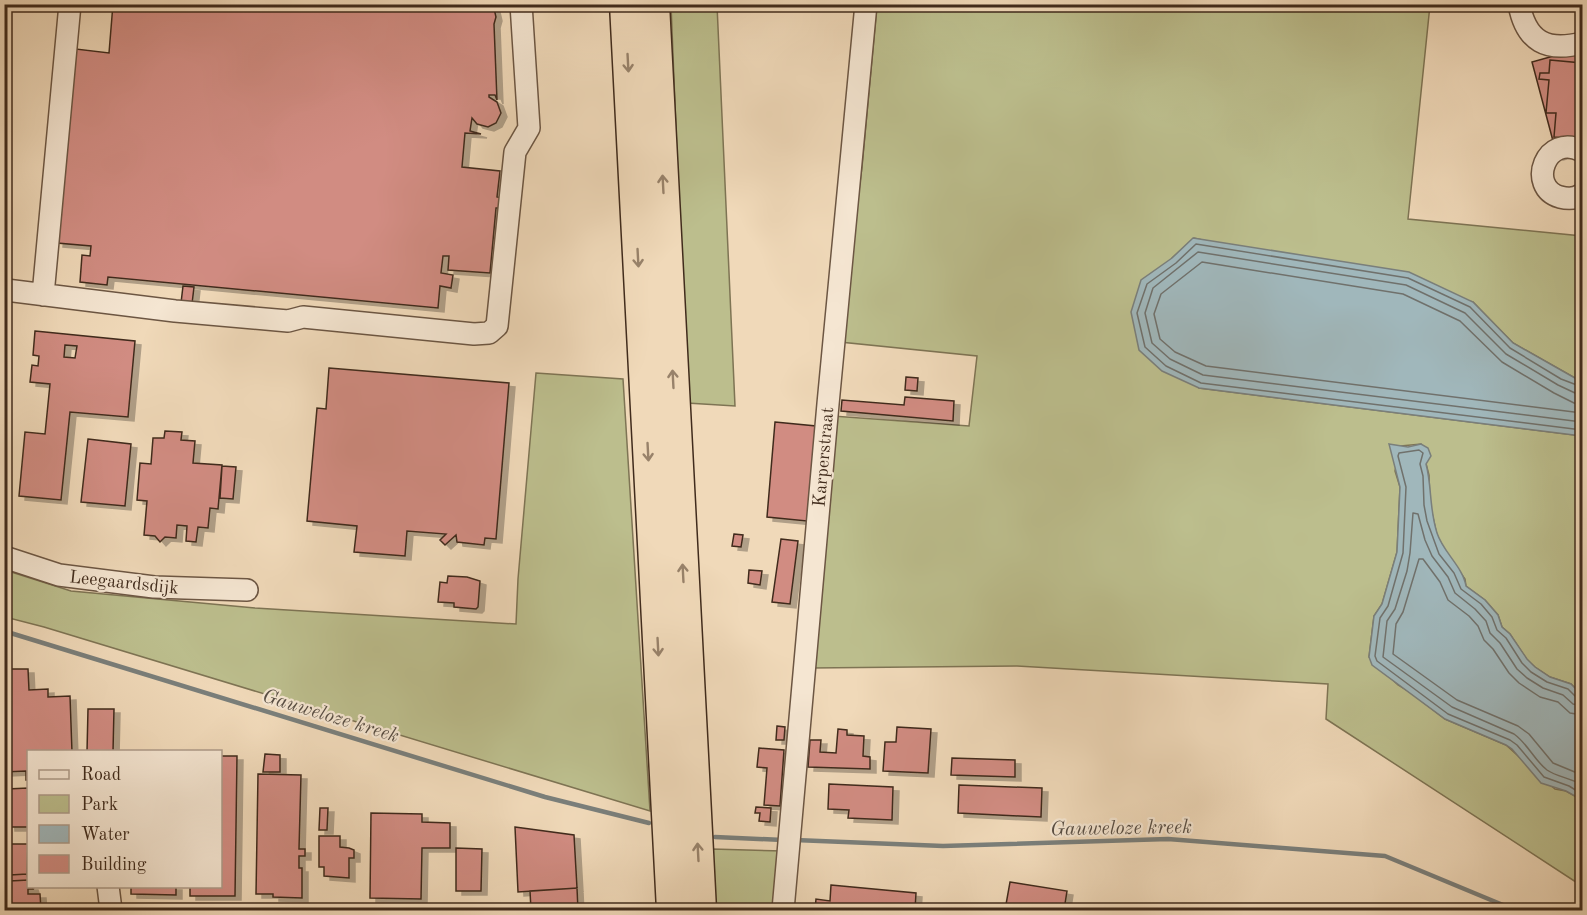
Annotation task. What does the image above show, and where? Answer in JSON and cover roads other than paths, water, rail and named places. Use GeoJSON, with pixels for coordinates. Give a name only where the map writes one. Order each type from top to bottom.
{"type":"FeatureCollection","features":[{"type":"Feature","properties":{"kind":"highway"},"geometry":{"type":"LineString","coordinates":[[625,4],[672,910]]}},
{"type":"Feature","properties":{"kind":"highway"},"geometry":{"type":"LineString","coordinates":[[654,4],[701,910]]}},
{"type":"Feature","properties":{"kind":"street"},"geometry":{"type":"LineString","coordinates":[[43,295],[70,4]]}},
{"type":"Feature","properties":{"kind":"street"},"geometry":{"type":"LineString","coordinates":[[6,290],[174,311],[288,321],[303,317],[474,334],[489,333],[496,326],[515,152],[529,129],[521,4]]}},
{"type":"Feature","properties":{"kind":"street","name":"Karperstraat"},"geometry":{"type":"LineString","coordinates":[[783,910],[866,4]]}},
{"type":"Feature","properties":{"kind":"street"},"geometry":{"type":"LineString","coordinates":[[1519,4],[1522,20],[1533,37],[1552,46],[1564,47],[1582,43]]}},
{"type":"Feature","properties":{"kind":"street"},"geometry":{"type":"LineString","coordinates":[[1582,151],[1570,146],[1558,148],[1549,155],[1543,165],[1542,177],[1546,188],[1555,195],[1567,199],[1582,194]]}},
{"type":"Feature","properties":{"kind":"street","name":"Leegaardsdijk"},"geometry":{"type":"LineString","coordinates":[[4,556],[59,575],[154,587],[247,590]]}},
{"type":"Feature","properties":{"kind":"street"},"geometry":{"type":"LineString","coordinates":[[108,888],[111,910]]}},
{"type":"Feature","properties":{"kind":"water"},"geometry":{"type":"Polygon","coordinates":[[[1193,238],[1409,272],[1473,302],[1513,343],[1582,382],[1582,436],[1199,388],[1162,371],[1139,350],[1131,312],[1141,280],[1172,258],[1193,238]]]}},
{"type":"Feature","properties":{"kind":"water"},"geometry":{"type":"Polygon","coordinates":[[[1389,444],[1408,447],[1421,444],[1428,448],[1431,456],[1426,464],[1437,533],[1461,572],[1466,586],[1485,600],[1498,615],[1502,627],[1535,667],[1550,677],[1571,684],[1582,695],[1582,800],[1566,791],[1541,783],[1512,749],[1445,719],[1372,665],[1369,657],[1374,616],[1382,604],[1397,552],[1400,487],[1389,444]]]}},
{"type":"Feature","properties":{"kind":"waterway","name":"Gauweloze kreek"},"geometry":{"type":"LineString","coordinates":[[4,631],[545,797],[649,823]]}},
{"type":"Feature","properties":{"kind":"waterway","name":"Gauweloze kreek"},"geometry":{"type":"LineString","coordinates":[[715,837],[783,840]]}},
{"type":"Feature","properties":{"kind":"waterway","name":"Gauweloze kreek"},"geometry":{"type":"LineString","coordinates":[[795,840],[943,846],[1168,839],[1385,856],[1515,910]]}}]}
